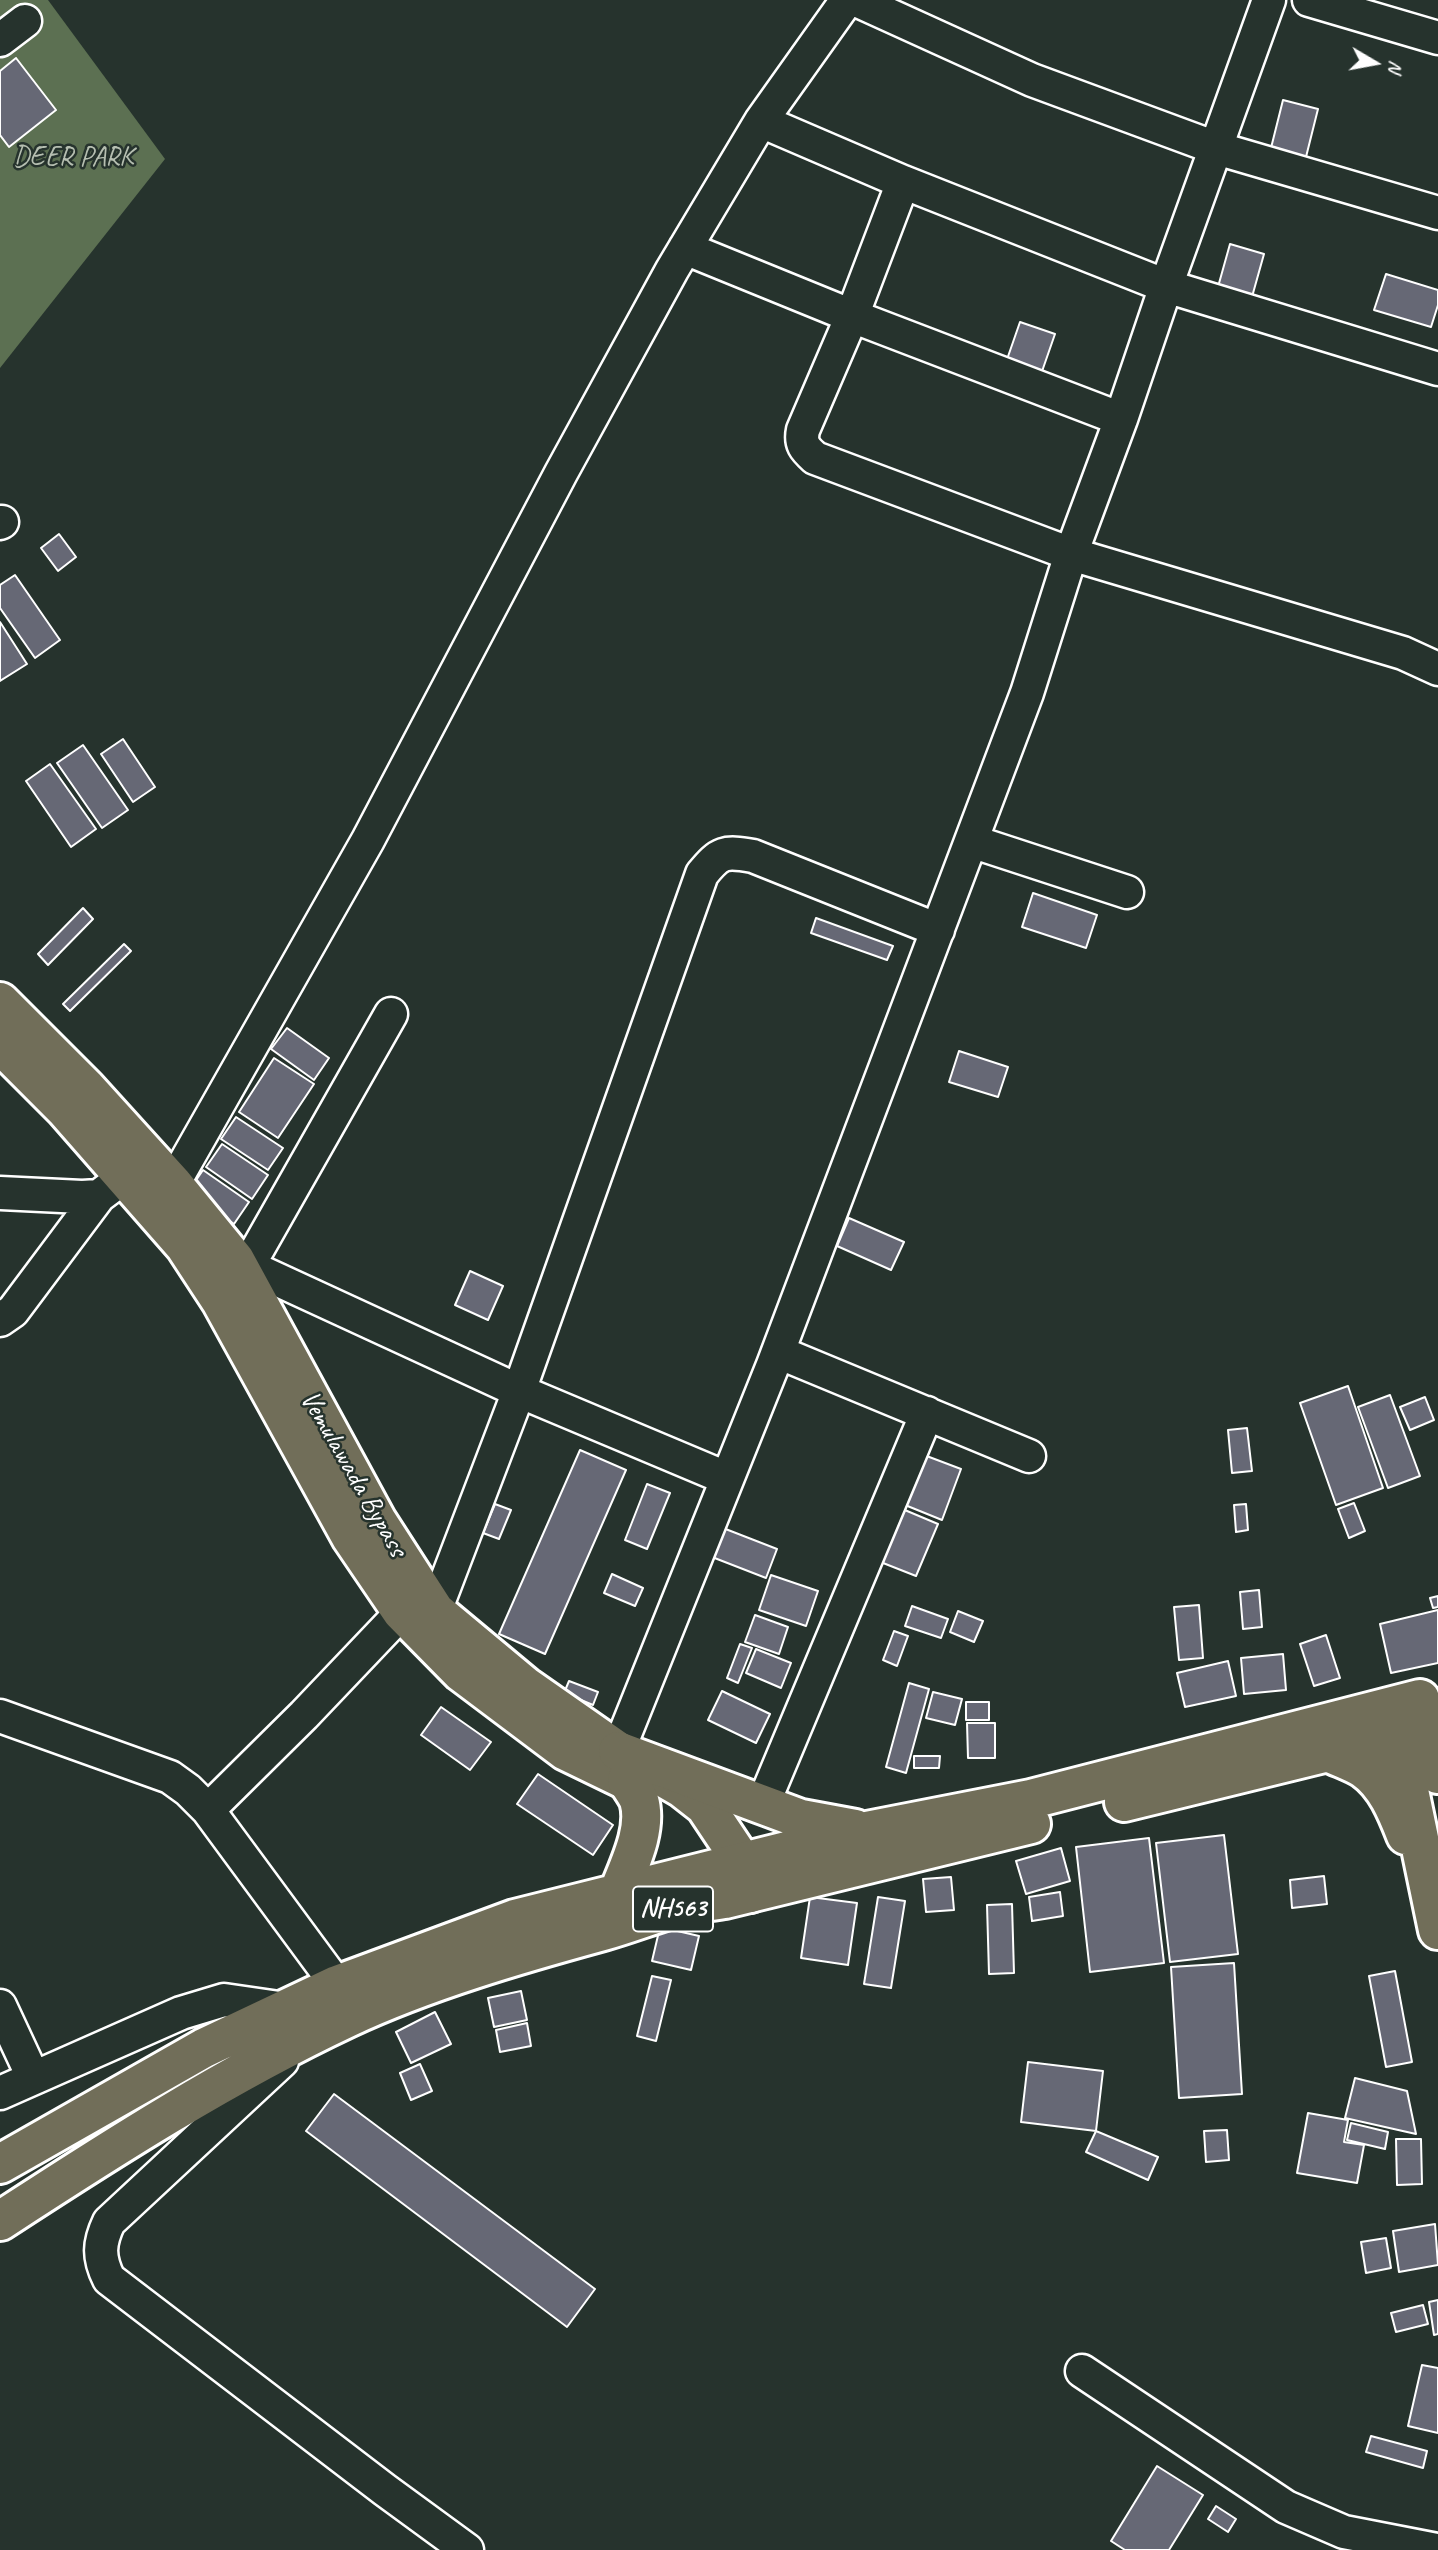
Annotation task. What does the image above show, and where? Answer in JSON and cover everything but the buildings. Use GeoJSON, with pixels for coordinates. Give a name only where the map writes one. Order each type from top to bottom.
{"type":"FeatureCollection","features":[{"type":"Feature","properties":{"kind":"main road","name":"Vemulawada Bypass"},"geometry":{"type":"LineString","coordinates":[[0,1002],[86,1088],[241,1263],[377,1521],[418,1611]]}},
{"type":"Feature","properties":{"kind":"main road","name":"Vemulawada Bypass"},"geometry":{"type":"LineString","coordinates":[[0,1044],[65,1109],[112,1186],[185,1246],[221,1301],[351,1537],[418,1611],[526,1686],[623,1766],[692,1816],[712,1841],[735,1881]]}},
{"type":"Feature","properties":{"kind":"main road"},"geometry":{"type":"LineString","coordinates":[[1419,1716],[1438,1774]]}},
{"type":"Feature","properties":{"kind":"main road"},"geometry":{"type":"LineString","coordinates":[[1419,1716],[1430,1892],[1438,1930]]}},
{"type":"Feature","properties":{"kind":"main road","name":"NH563"},"geometry":{"type":"LineString","coordinates":[[0,2221],[293,2026],[337,1984],[515,1919],[618,1894],[735,1881],[1328,1752],[1419,1716]]}},
{"type":"Feature","properties":{"kind":"main road","name":"NH563"},"geometry":{"type":"LineString","coordinates":[[0,2164],[204,2048],[293,2026],[348,2018],[523,1953],[623,1926],[680,1907],[735,1881],[867,1831],[1031,1799],[1419,1716]]}},
{"type":"Feature","properties":{"kind":"main road"},"geometry":{"type":"LineString","coordinates":[[1328,1752],[1364,1769],[1379,1783],[1397,1813],[1430,1892]]}},
{"type":"Feature","properties":{"kind":"main road"},"geometry":{"type":"LineString","coordinates":[[623,1766],[716,1789],[801,1819],[867,1831]]}},
{"type":"Feature","properties":{"kind":"main road"},"geometry":{"type":"LineString","coordinates":[[618,1894],[636,1846],[641,1810],[623,1766]]}},
{"type":"Feature","properties":{"kind":"street"},"geometry":{"type":"LineString","coordinates":[[173,1184],[368,840],[561,472],[685,248],[761,121],[847,0]]}},
{"type":"Feature","properties":{"kind":"street"},"geometry":{"type":"LineString","coordinates":[[856,0],[1032,80],[1216,148],[1438,212]]}},
{"type":"Feature","properties":{"kind":"street"},"geometry":{"type":"LineString","coordinates":[[623,1766],[726,1478],[778,1352],[1027,694],[1071,554],[1269,0]]}},
{"type":"Feature","properties":{"kind":"street"},"geometry":{"type":"LineString","coordinates":[[1309,0],[1438,38]]}},
{"type":"Feature","properties":{"kind":"street"},"geometry":{"type":"LineString","coordinates":[[0,40],[25,22]]}},
{"type":"Feature","properties":{"kind":"street"},"geometry":{"type":"LineString","coordinates":[[761,121],[902,182],[1166,286],[1438,369]]}},
{"type":"Feature","properties":{"kind":"street"},"geometry":{"type":"LineString","coordinates":[[902,182],[852,316],[803,430],[801,440],[804,449],[815,458],[1071,554],[1403,653],[1438,669]]}},
{"type":"Feature","properties":{"kind":"street"},"geometry":{"type":"LineString","coordinates":[[685,248],[852,316],[1121,419]]}},
{"type":"Feature","properties":{"kind":"street"},"geometry":{"type":"LineString","coordinates":[[971,841],[1127,892]]}},
{"type":"Feature","properties":{"kind":"street"},"geometry":{"type":"LineString","coordinates":[[208,1810],[304,1715],[418,1611],[519,1391],[702,874],[716,858],[730,852],[753,856],[938,930]]}},
{"type":"Feature","properties":{"kind":"street"},"geometry":{"type":"LineString","coordinates":[[391,1014],[241,1263],[519,1391],[726,1478]]}},
{"type":"Feature","properties":{"kind":"street"},"geometry":{"type":"LineString","coordinates":[[0,1193],[71,1197],[112,1186]]}},
{"type":"Feature","properties":{"kind":"street"},"geometry":{"type":"LineString","coordinates":[[0,1320],[13,1311],[112,1186]]}},
{"type":"Feature","properties":{"kind":"street"},"geometry":{"type":"LineString","coordinates":[[778,1352],[1029,1456]]}},
{"type":"Feature","properties":{"kind":"street"},"geometry":{"type":"LineString","coordinates":[[763,1804],[927,1413]]}},
{"type":"Feature","properties":{"kind":"street"},"geometry":{"type":"LineString","coordinates":[[0,1716],[170,1777],[188,1790],[208,1810],[337,1984]]}},
{"type":"Feature","properties":{"kind":"street"},"geometry":{"type":"LineString","coordinates":[[0,2093],[181,2013],[224,2000],[293,2026],[109,2222],[101,2239],[103,2267],[109,2279],[467,2550]]}},
{"type":"Feature","properties":{"kind":"street"},"geometry":{"type":"LineString","coordinates":[[0,2006],[33,2077]]}},
{"type":"Feature","properties":{"kind":"street"},"geometry":{"type":"LineString","coordinates":[[1082,2371],[1286,2507],[1345,2532],[1437,2550]]}},
{"type":"Feature","properties":{"kind":"green space","name":"DEER PARK"},"geometry":{"type":"Polygon","coordinates":[[[0,0],[48,0],[165,159],[0,368],[0,0]]]}}]}
